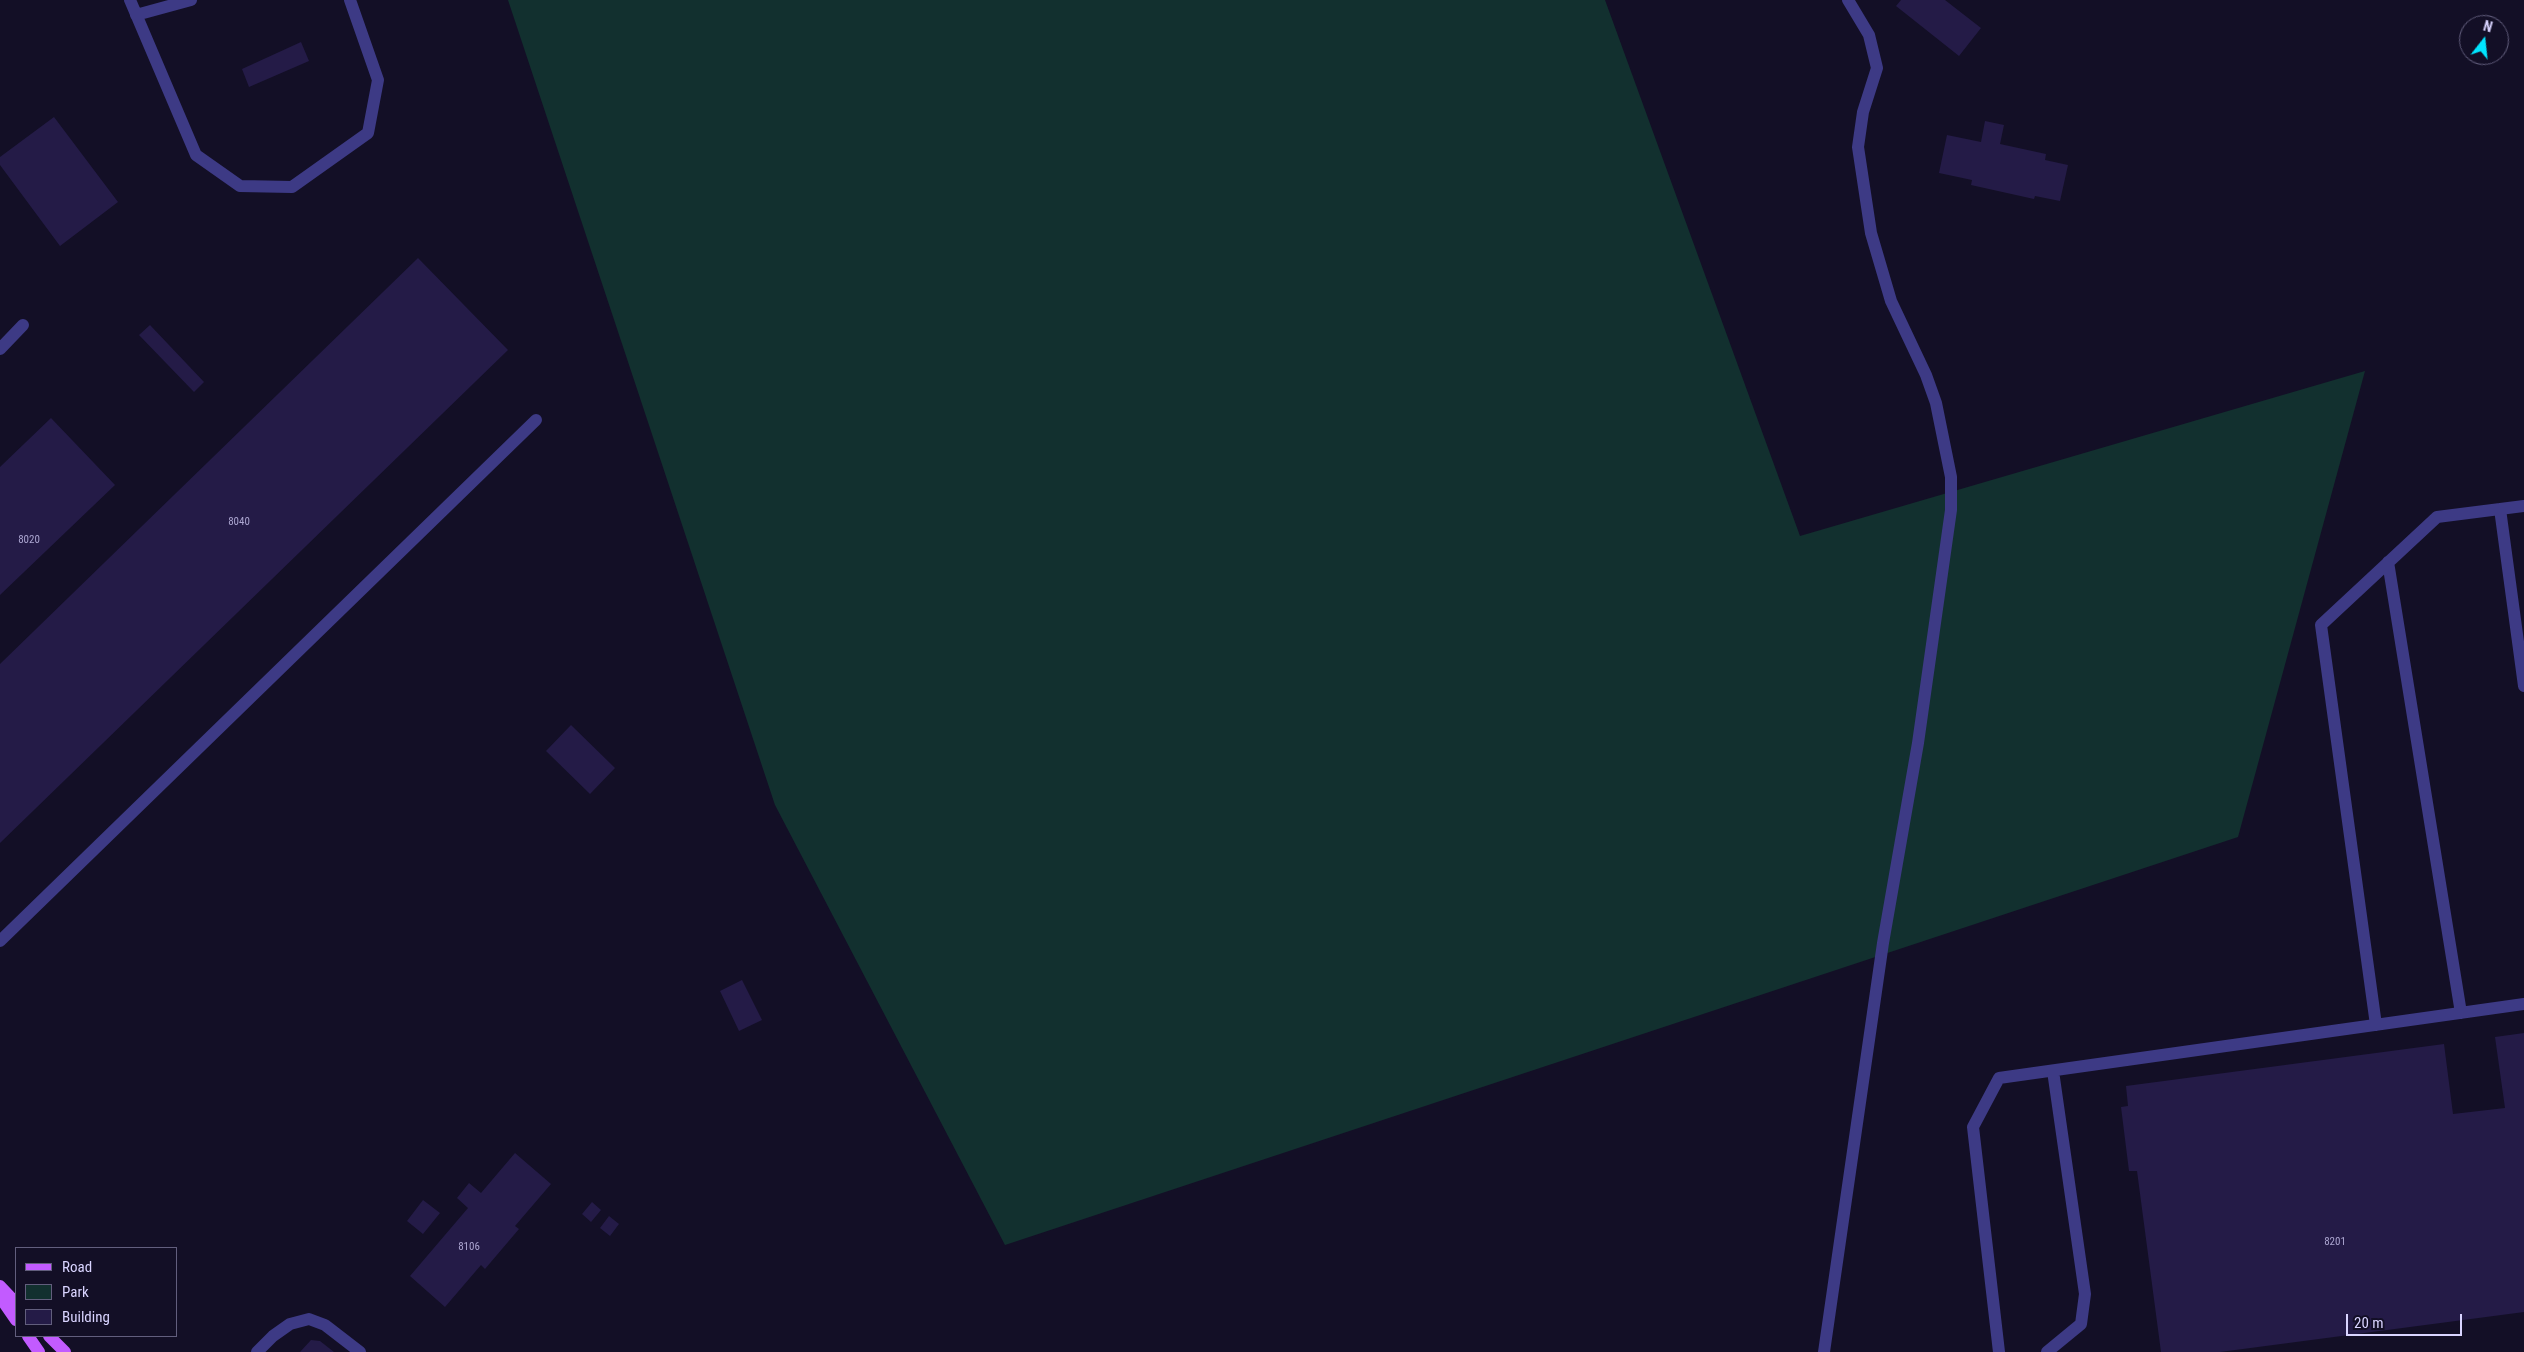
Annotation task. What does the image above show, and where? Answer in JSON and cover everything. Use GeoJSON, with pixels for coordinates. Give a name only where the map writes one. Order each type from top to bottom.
{"type":"FeatureCollection","features":[{"type":"Feature","properties":{"kind":"main road"},"geometry":{"type":"LineString","coordinates":[[0,1286],[15,1302]]}},
{"type":"Feature","properties":{"kind":"main road"},"geometry":{"type":"LineString","coordinates":[[0,1297],[15,1319]]}},
{"type":"Feature","properties":{"kind":"main road"},"geometry":{"type":"LineString","coordinates":[[29,1337],[39,1352]]}},
{"type":"Feature","properties":{"kind":"main road"},"geometry":{"type":"LineString","coordinates":[[50,1337],[65,1352]]}},
{"type":"Feature","properties":{"kind":"street"},"geometry":{"type":"LineString","coordinates":[[130,0],[196,155],[240,186],[292,187],[368,133],[378,80],[350,0]]}},
{"type":"Feature","properties":{"kind":"street"},"geometry":{"type":"LineString","coordinates":[[136,15],[191,0]]}},
{"type":"Feature","properties":{"kind":"street"},"geometry":{"type":"LineString","coordinates":[[1824,1352],[1883,943],[1918,743],[1951,510],[1951,477],[1936,403],[1926,375],[1891,301],[1871,233],[1858,147],[1862,112],[1877,68],[1869,35],[1848,0]]}},
{"type":"Feature","properties":{"kind":"street"},"geometry":{"type":"LineString","coordinates":[[0,349],[24,325]]}},
{"type":"Feature","properties":{"kind":"street"},"geometry":{"type":"LineString","coordinates":[[0,940],[536,420]]}},
{"type":"Feature","properties":{"kind":"street"},"geometry":{"type":"LineString","coordinates":[[2376,1025],[2321,625],[2437,517],[2524,506]]}},
{"type":"Feature","properties":{"kind":"street"},"geometry":{"type":"LineString","coordinates":[[2500,509],[2524,686]]}},
{"type":"Feature","properties":{"kind":"street"},"geometry":{"type":"LineString","coordinates":[[2388,562],[2462,1013]]}},
{"type":"Feature","properties":{"kind":"street"},"geometry":{"type":"LineString","coordinates":[[1998,1352],[1974,1127],[1999,1078],[2524,1004]]}},
{"type":"Feature","properties":{"kind":"street"},"geometry":{"type":"LineString","coordinates":[[2047,1352],[2081,1324],[2085,1294],[2054,1071]]}},
{"type":"Feature","properties":{"kind":"street"},"geometry":{"type":"LineString","coordinates":[[257,1352],[273,1336],[290,1324],[309,1319],[325,1325],[360,1352]]}},
{"type":"Feature","properties":{"kind":"green space"},"geometry":{"type":"Polygon","coordinates":[[[508,0],[1605,0],[1800,536],[2365,371],[2238,837],[1005,1245],[775,805],[508,0]]]}},
{"type":"Feature","properties":{"kind":"building"},"geometry":{"type":"Polygon","coordinates":[[[1901,0],[1945,0],[1981,28],[1959,56],[1896,6],[1901,0]]]}},
{"type":"Feature","properties":{"kind":"building"},"geometry":{"type":"Polygon","coordinates":[[[301,42],[309,61],[249,87],[242,69],[301,42]]]}},
{"type":"Feature","properties":{"kind":"building"},"geometry":{"type":"Polygon","coordinates":[[[54,117],[118,202],[60,246],[0,165],[0,157],[54,117]]]}},
{"type":"Feature","properties":{"kind":"building"},"geometry":{"type":"Polygon","coordinates":[[[1985,121],[2004,125],[2000,144],[2046,154],[2045,160],[2068,165],[2060,201],[2035,196],[2034,199],[1971,185],[1972,180],[1939,173],[1947,135],[1981,142],[1985,121]]]}},
{"type":"Feature","properties":{"kind":"building"},"geometry":{"type":"Polygon","coordinates":[[[418,258],[508,350],[0,843],[0,664],[418,258]]]}},
{"type":"Feature","properties":{"kind":"building"},"geometry":{"type":"Polygon","coordinates":[[[150,325],[204,382],[194,392],[139,335],[150,325]]]}},
{"type":"Feature","properties":{"kind":"building"},"geometry":{"type":"Polygon","coordinates":[[[51,418],[115,485],[0,595],[0,467],[51,418]]]}},
{"type":"Feature","properties":{"kind":"building"},"geometry":{"type":"Polygon","coordinates":[[[571,725],[615,768],[590,794],[546,751],[571,725]]]}},
{"type":"Feature","properties":{"kind":"building"},"geometry":{"type":"Polygon","coordinates":[[[742,980],[762,1020],[739,1031],[720,991],[742,980]]]}},
{"type":"Feature","properties":{"kind":"building"},"geometry":{"type":"Polygon","coordinates":[[[2524,1033],[2524,1312],[2220,1352],[2161,1352],[2137,1171],[2129,1171],[2121,1107],[2128,1106],[2126,1086],[2444,1044],[2453,1114],[2505,1108],[2495,1037],[2524,1033]]]}},
{"type":"Feature","properties":{"kind":"building"},"geometry":{"type":"Polygon","coordinates":[[[515,1153],[551,1184],[515,1226],[519,1229],[485,1269],[481,1265],[445,1307],[410,1276],[468,1208],[457,1198],[469,1183],[481,1193],[515,1153]]]}},
{"type":"Feature","properties":{"kind":"building"},"geometry":{"type":"Polygon","coordinates":[[[423,1200],[440,1213],[423,1234],[407,1221],[423,1200]]]}},
{"type":"Feature","properties":{"kind":"building"},"geometry":{"type":"Polygon","coordinates":[[[592,1202],[601,1210],[591,1222],[582,1214],[592,1202]]]}},
{"type":"Feature","properties":{"kind":"building"},"geometry":{"type":"Polygon","coordinates":[[[609,1216],[619,1224],[610,1236],[600,1228],[609,1216]]]}},
{"type":"Feature","properties":{"kind":"building"},"geometry":{"type":"Polygon","coordinates":[[[311,1340],[320,1341],[334,1352],[300,1352],[311,1340]]]}}]}
